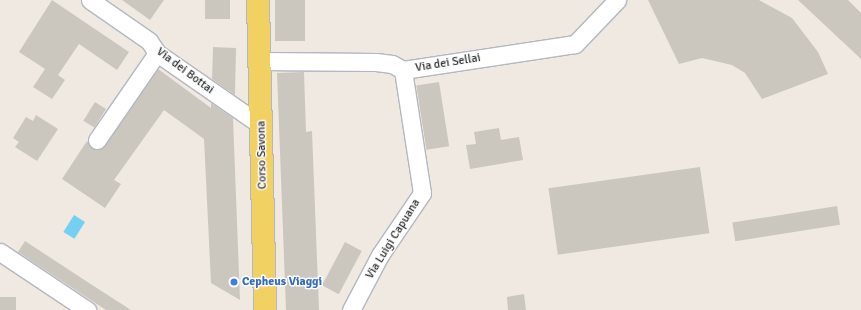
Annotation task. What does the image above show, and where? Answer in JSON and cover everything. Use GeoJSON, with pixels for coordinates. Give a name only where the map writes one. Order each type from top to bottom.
{"type":"FeatureCollection","features":[{"type":"Feature","properties":{"kind":"main road","name":"Corso Savona"},"geometry":{"type":"LineString","coordinates":[[258,0],[261,61],[266,310]]}},
{"type":"Feature","properties":{"kind":"street","name":"Via dei Bottai"},"geometry":{"type":"LineString","coordinates":[[90,0],[149,41],[157,53],[262,126]]}},
{"type":"Feature","properties":{"kind":"street","name":"Via dei Sellai"},"geometry":{"type":"LineString","coordinates":[[261,61],[376,62],[392,64],[402,70],[575,44],[617,0]]}},
{"type":"Feature","properties":{"kind":"street"},"geometry":{"type":"LineString","coordinates":[[97,140],[157,53]]}},
{"type":"Feature","properties":{"kind":"street","name":"Via Luigi Capuana"},"geometry":{"type":"LineString","coordinates":[[351,310],[380,255],[422,193],[402,70]]}},
{"type":"Feature","properties":{"kind":"street"},"geometry":{"type":"LineString","coordinates":[[0,252],[87,310]]}},
{"type":"Feature","properties":{"kind":"water"},"geometry":{"type":"Polygon","coordinates":[[[74,215],[85,222],[74,239],[63,232],[74,215]]]}},
{"type":"Feature","properties":{"kind":"building"},"geometry":{"type":"Polygon","coordinates":[[[52,0],[129,52],[117,70],[79,44],[58,75],[65,80],[52,99],[33,87],[45,69],[19,52],[52,0]]]}},
{"type":"Feature","properties":{"kind":"building"},"geometry":{"type":"Polygon","coordinates":[[[122,0],[164,0],[150,20],[122,0]]]}},
{"type":"Feature","properties":{"kind":"building"},"geometry":{"type":"Polygon","coordinates":[[[205,0],[230,0],[230,19],[205,19],[205,0]]]}},
{"type":"Feature","properties":{"kind":"building"},"geometry":{"type":"Polygon","coordinates":[[[275,0],[305,0],[305,41],[275,41],[275,0]]]}},
{"type":"Feature","properties":{"kind":"building"},"geometry":{"type":"Polygon","coordinates":[[[648,0],[759,0],[792,18],[818,52],[828,74],[762,99],[745,73],[732,65],[702,58],[679,64],[648,0]]]}},
{"type":"Feature","properties":{"kind":"building"},"geometry":{"type":"Polygon","coordinates":[[[798,0],[848,0],[861,13],[861,59],[798,0]]]}},
{"type":"Feature","properties":{"kind":"building"},"geometry":{"type":"Polygon","coordinates":[[[213,47],[236,48],[235,95],[212,79],[213,47]]]}},
{"type":"Feature","properties":{"kind":"building"},"geometry":{"type":"Polygon","coordinates":[[[158,69],[211,108],[211,103],[233,118],[240,300],[211,283],[204,139],[164,110],[114,180],[121,184],[105,208],[62,179],[87,141],[96,150],[105,146],[158,69]]]}},
{"type":"Feature","properties":{"kind":"building"},"geometry":{"type":"Polygon","coordinates":[[[304,72],[306,132],[312,131],[319,310],[286,310],[277,73],[304,72]]]}},
{"type":"Feature","properties":{"kind":"building"},"geometry":{"type":"Polygon","coordinates":[[[439,82],[449,146],[426,150],[416,86],[439,82]]]}},
{"type":"Feature","properties":{"kind":"building"},"geometry":{"type":"Polygon","coordinates":[[[95,102],[106,109],[94,128],[83,121],[95,102]]]}},
{"type":"Feature","properties":{"kind":"building"},"geometry":{"type":"Polygon","coordinates":[[[36,115],[58,129],[37,161],[15,147],[19,142],[13,138],[26,117],[33,121],[36,115]]]}},
{"type":"Feature","properties":{"kind":"building"},"geometry":{"type":"Polygon","coordinates":[[[499,128],[501,140],[519,137],[523,160],[470,169],[466,145],[476,144],[474,132],[499,128]]]}},
{"type":"Feature","properties":{"kind":"building"},"geometry":{"type":"Polygon","coordinates":[[[700,167],[709,233],[558,255],[548,188],[700,167]]]}},
{"type":"Feature","properties":{"kind":"building"},"geometry":{"type":"Polygon","coordinates":[[[837,206],[840,225],[735,241],[732,223],[837,206]]]}},
{"type":"Feature","properties":{"kind":"building"},"geometry":{"type":"Polygon","coordinates":[[[25,241],[131,310],[106,310],[18,252],[25,241]]]}},
{"type":"Feature","properties":{"kind":"building"},"geometry":{"type":"Polygon","coordinates":[[[345,242],[362,251],[339,294],[322,285],[345,242]]]}},
{"type":"Feature","properties":{"kind":"building"},"geometry":{"type":"Polygon","coordinates":[[[524,294],[526,310],[508,310],[507,297],[524,294]]]}},
{"type":"Feature","properties":{"kind":"building"},"geometry":{"type":"Polygon","coordinates":[[[0,297],[16,297],[16,310],[0,310],[0,297]]]}},
{"type":"Feature","properties":{"kind":"place","name":"Cepheus Viaggi"},"geometry":{"type":"Point","coordinates":[234,282]}}]}
